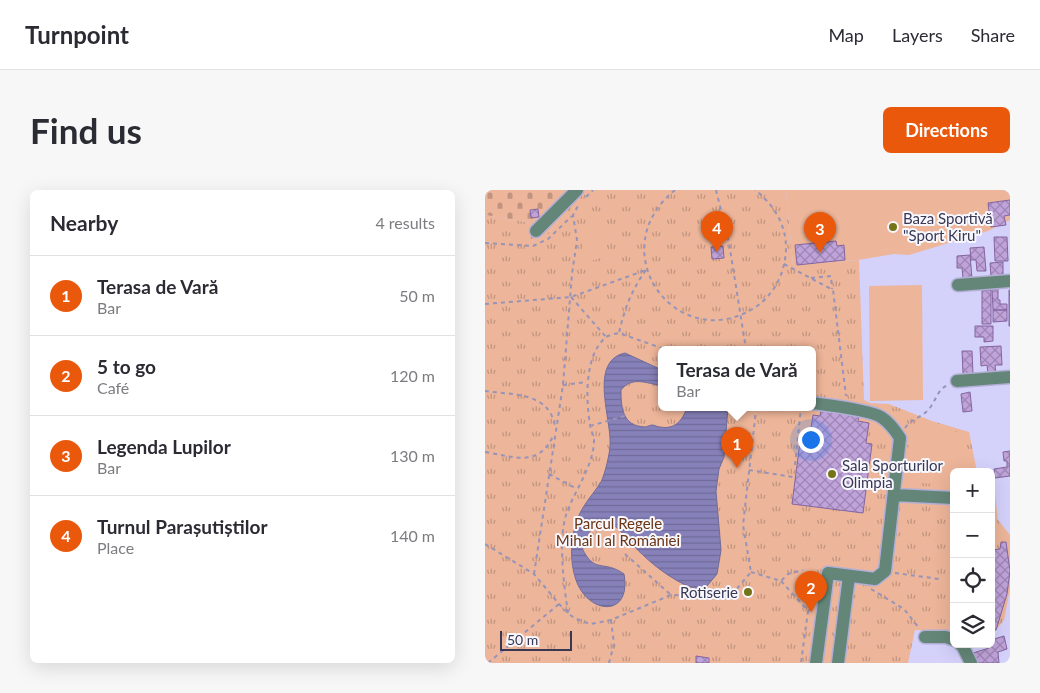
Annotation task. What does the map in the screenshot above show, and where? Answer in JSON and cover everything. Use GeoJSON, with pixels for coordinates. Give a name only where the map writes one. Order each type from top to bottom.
{"type":"FeatureCollection","features":[{"type":"Feature","properties":{"kind":"street"},"geometry":{"type":"LineString","coordinates":[[536,231],[577,190]]}},
{"type":"Feature","properties":{"kind":"street"},"geometry":{"type":"LineString","coordinates":[[958,284],[1010,281]]}},
{"type":"Feature","properties":{"kind":"street"},"geometry":{"type":"LineString","coordinates":[[957,381],[1010,377]]}},
{"type":"Feature","properties":{"kind":"street"},"geometry":{"type":"LineString","coordinates":[[816,404],[848,408],[880,416],[894,429],[900,438],[885,571],[875,579],[828,573],[816,663]]}},
{"type":"Feature","properties":{"kind":"street"},"geometry":{"type":"LineString","coordinates":[[894,495],[950,498]]}},
{"type":"Feature","properties":{"kind":"street"},"geometry":{"type":"LineString","coordinates":[[838,663],[856,577]]}},
{"type":"Feature","properties":{"kind":"street"},"geometry":{"type":"LineString","coordinates":[[925,637],[950,638]]}},
{"type":"Feature","properties":{"kind":"street"},"geometry":{"type":"LineString","coordinates":[[964,648],[971,663]]}},
{"type":"Feature","properties":{"kind":"path"},"geometry":{"type":"LineString","coordinates":[[534,574],[563,385],[572,274],[577,240],[573,216],[579,204],[593,190]]}},
{"type":"Feature","properties":{"kind":"path"},"geometry":{"type":"LineString","coordinates":[[675,190],[663,200],[652,215],[645,232],[643,251],[647,270],[657,291],[673,307],[694,318],[717,321],[740,316],[759,306],[773,290],[783,271],[787,250],[784,231],[777,213],[765,198],[755,190]]}},
{"type":"Feature","properties":{"kind":"path"},"geometry":{"type":"LineString","coordinates":[[716,190],[729,243],[745,346]]}},
{"type":"Feature","properties":{"kind":"path"},"geometry":{"type":"LineString","coordinates":[[784,264],[833,290]]}},
{"type":"Feature","properties":{"kind":"path"},"geometry":{"type":"LineString","coordinates":[[485,304],[571,297],[647,270]]}},
{"type":"Feature","properties":{"kind":"path"},"geometry":{"type":"LineString","coordinates":[[619,333],[623,313],[637,283],[647,270]]}},
{"type":"Feature","properties":{"kind":"path"},"geometry":{"type":"LineString","coordinates":[[811,278],[831,276],[848,408]]}},
{"type":"Feature","properties":{"kind":"path"},"geometry":{"type":"LineString","coordinates":[[571,297],[605,337]]}},
{"type":"Feature","properties":{"kind":"path"},"geometry":{"type":"LineString","coordinates":[[568,613],[563,537],[566,515],[590,460],[594,440],[590,426],[587,382],[590,366],[596,351],[605,337],[619,333],[658,347]]}},
{"type":"Feature","properties":{"kind":"path"},"geometry":{"type":"LineString","coordinates":[[900,438],[912,419],[927,411],[945,386],[957,381]]}},
{"type":"Feature","properties":{"kind":"path"},"geometry":{"type":"LineString","coordinates":[[563,385],[587,382]]}},
{"type":"Feature","properties":{"kind":"path"},"geometry":{"type":"LineString","coordinates":[[485,391],[538,400],[547,406],[551,412],[554,417],[556,430],[549,445],[536,457],[523,458],[485,452]]}},
{"type":"Feature","properties":{"kind":"path"},"geometry":{"type":"LineString","coordinates":[[485,544],[534,574],[568,613],[574,618],[590,624],[611,620],[671,594],[701,596],[735,591],[751,572],[743,525],[756,411]]}},
{"type":"Feature","properties":{"kind":"path"},"geometry":{"type":"LineString","coordinates":[[795,465],[801,411]]}},
{"type":"Feature","properties":{"kind":"path"},"geometry":{"type":"LineString","coordinates":[[590,426],[628,415]]}},
{"type":"Feature","properties":{"kind":"path"},"geometry":{"type":"LineString","coordinates":[[749,470],[793,477]]}},
{"type":"Feature","properties":{"kind":"path"},"geometry":{"type":"LineString","coordinates":[[549,474],[577,489]]}},
{"type":"Feature","properties":{"kind":"path"},"geometry":{"type":"LineString","coordinates":[[625,554],[671,594]]}},
{"type":"Feature","properties":{"kind":"path"},"geometry":{"type":"LineString","coordinates":[[781,581],[789,574],[803,570]]}},
{"type":"Feature","properties":{"kind":"path"},"geometry":{"type":"LineString","coordinates":[[885,571],[939,580]]}},
{"type":"Feature","properties":{"kind":"path"},"geometry":{"type":"LineString","coordinates":[[751,572],[781,581],[808,611],[801,663]]}},
{"type":"Feature","properties":{"kind":"path"},"geometry":{"type":"LineString","coordinates":[[856,577],[873,591],[904,609],[925,637]]}},
{"type":"Feature","properties":{"kind":"path"},"geometry":{"type":"LineString","coordinates":[[488,663],[559,604]]}},
{"type":"Feature","properties":{"kind":"path"},"geometry":{"type":"LineString","coordinates":[[609,663],[614,644],[611,620]]}},
{"type":"Feature","properties":{"kind":"green space"},"geometry":{"type":"Polygon","coordinates":[[[485,190],[588,190],[573,200],[549,234],[531,242],[531,223],[485,215],[485,190]]]}},
{"type":"Feature","properties":{"kind":"green space","name":"Parcul Regele Mihai I al României"},"geometry":{"type":"Polygon","coordinates":[[[588,190],[786,190],[793,265],[859,260],[864,400],[870,403],[889,404],[932,421],[969,432],[976,468],[950,468],[950,632],[915,630],[908,663],[485,663],[485,215],[531,223],[531,242],[549,234],[573,200],[588,190]]]}},
{"type":"Feature","properties":{"kind":"green space","name":"Baza Sportivă \"Sport Kiru\""},"geometry":{"type":"Polygon","coordinates":[[[786,190],[1010,190],[1010,220],[988,231],[909,255],[894,254],[858,260],[793,265],[786,190]]]}},
{"type":"Feature","properties":{"kind":"green space"},"geometry":{"type":"Polygon","coordinates":[[[599,226],[608,256],[587,262],[578,232],[599,226]]]}},
{"type":"Feature","properties":{"kind":"green space"},"geometry":{"type":"Polygon","coordinates":[[[922,285],[923,400],[870,401],[869,286],[922,285]]]}},
{"type":"Feature","properties":{"kind":"green space"},"geometry":{"type":"Polygon","coordinates":[[[915,426],[964,433],[960,468],[950,468],[950,486],[913,482],[905,476],[910,432],[915,426]]]}},
{"type":"Feature","properties":{"kind":"green space"},"geometry":{"type":"Polygon","coordinates":[[[995,494],[998,520],[1010,535],[1010,589],[1004,620],[995,631],[995,494]]]}},
{"type":"Feature","properties":{"kind":"shaded area"},"geometry":{"type":"Polygon","coordinates":[[[625,353],[658,368],[658,385],[635,382],[630,383],[621,390],[624,414],[627,419],[637,426],[670,427],[681,420],[685,411],[728,411],[724,457],[719,469],[716,491],[721,550],[717,574],[707,586],[697,590],[658,568],[638,551],[617,528],[608,523],[598,524],[588,534],[582,548],[595,564],[610,567],[624,574],[625,588],[622,598],[615,604],[607,607],[590,600],[582,592],[576,580],[572,562],[572,542],[576,523],[586,503],[601,482],[608,458],[610,434],[604,393],[607,367],[614,358],[625,353]]]}},
{"type":"Feature","properties":{"kind":"building"},"geometry":{"type":"Polygon","coordinates":[[[1010,200],[1010,215],[1004,216],[1006,225],[991,227],[988,203],[1010,200]]]}},
{"type":"Feature","properties":{"kind":"building"},"geometry":{"type":"Polygon","coordinates":[[[538,209],[539,217],[531,218],[530,210],[538,209]]]}},
{"type":"Feature","properties":{"kind":"building"},"geometry":{"type":"Polygon","coordinates":[[[994,237],[1007,237],[1008,261],[995,261],[994,237]]]}},
{"type":"Feature","properties":{"kind":"building"},"geometry":{"type":"Polygon","coordinates":[[[836,241],[837,246],[844,245],[845,260],[797,265],[795,245],[836,241]]]}},
{"type":"Feature","properties":{"kind":"building"},"geometry":{"type":"Polygon","coordinates":[[[723,246],[724,258],[712,259],[711,247],[723,246]]]}},
{"type":"Feature","properties":{"kind":"building"},"geometry":{"type":"Polygon","coordinates":[[[984,247],[986,271],[977,271],[976,260],[971,260],[970,248],[984,247]]]}},
{"type":"Feature","properties":{"kind":"building"},"geometry":{"type":"Polygon","coordinates":[[[970,255],[972,278],[963,278],[962,268],[957,268],[957,256],[970,255]]]}},
{"type":"Feature","properties":{"kind":"building"},"geometry":{"type":"Polygon","coordinates":[[[1003,262],[1003,277],[991,277],[990,263],[1003,262]]]}},
{"type":"Feature","properties":{"kind":"building"},"geometry":{"type":"Polygon","coordinates":[[[992,288],[998,288],[998,300],[1000,300],[1000,304],[1007,304],[1007,310],[993,310],[992,288]]]}},
{"type":"Feature","properties":{"kind":"building"},"geometry":{"type":"Polygon","coordinates":[[[982,290],[991,290],[991,324],[982,324],[982,290]]]}},
{"type":"Feature","properties":{"kind":"building"},"geometry":{"type":"Polygon","coordinates":[[[1010,290],[1010,326],[1009,326],[1010,290]]]}},
{"type":"Feature","properties":{"kind":"building"},"geometry":{"type":"Polygon","coordinates":[[[993,310],[1007,310],[1007,321],[993,322],[993,310]]]}},
{"type":"Feature","properties":{"kind":"building"},"geometry":{"type":"Polygon","coordinates":[[[975,326],[993,326],[993,341],[984,342],[984,337],[975,337],[975,326]]]}},
{"type":"Feature","properties":{"kind":"building"},"geometry":{"type":"Polygon","coordinates":[[[1001,346],[1002,365],[995,365],[996,373],[988,374],[987,365],[981,366],[980,347],[1001,346]]]}},
{"type":"Feature","properties":{"kind":"building"},"geometry":{"type":"Polygon","coordinates":[[[962,351],[972,351],[973,374],[963,374],[962,351]]]}},
{"type":"Feature","properties":{"kind":"building"},"geometry":{"type":"Polygon","coordinates":[[[970,392],[972,411],[963,412],[961,394],[970,392]]]}},
{"type":"Feature","properties":{"kind":"building","name":"Sala Sporturilor Olimpia"},"geometry":{"type":"Polygon","coordinates":[[[821,409],[859,414],[858,421],[869,423],[866,443],[872,444],[863,513],[792,504],[801,434],[810,435],[813,415],[820,416],[821,409]]]}},
{"type":"Feature","properties":{"kind":"building"},"geometry":{"type":"Polygon","coordinates":[[[1010,451],[1010,476],[995,478],[995,469],[1007,467],[1007,461],[1004,461],[1003,452],[1010,451]]]}},
{"type":"Feature","properties":{"kind":"building"},"geometry":{"type":"Polygon","coordinates":[[[1001,542],[1006,542],[1010,571],[1007,594],[996,630],[995,550],[1000,549],[1001,542]]]}},
{"type":"Feature","properties":{"kind":"building"},"geometry":{"type":"Polygon","coordinates":[[[1004,636],[1007,649],[998,652],[999,663],[976,663],[973,653],[995,648],[995,639],[1004,636]]]}},
{"type":"Feature","properties":{"kind":"building"},"geometry":{"type":"Polygon","coordinates":[[[696,656],[709,658],[709,663],[696,663],[696,656]]]}},
{"type":"Feature","properties":{"kind":"place","name":"Baza Sportivă \"Sport Kiru\""},"geometry":{"type":"Point","coordinates":[893,227]}},
{"type":"Feature","properties":{"kind":"place","name":"Turnul Parașutiștilor"},"geometry":{"type":"Point","coordinates":[717,252]}},
{"type":"Feature","properties":{"kind":"place","name":"Legenda Lupilor"},"geometry":{"type":"Point","coordinates":[820,253]}},
{"type":"Feature","properties":{"kind":"place","name":"Terasa de Vară"},"geometry":{"type":"Point","coordinates":[737,468]}},
{"type":"Feature","properties":{"kind":"place","name":"Sala Sporturilor Olimpia"},"geometry":{"type":"Point","coordinates":[832,474]}},
{"type":"Feature","properties":{"kind":"place","name":"Rotiserie"},"geometry":{"type":"Point","coordinates":[748,592]}},
{"type":"Feature","properties":{"kind":"place","name":"5 to go"},"geometry":{"type":"Point","coordinates":[811,612]}}]}
